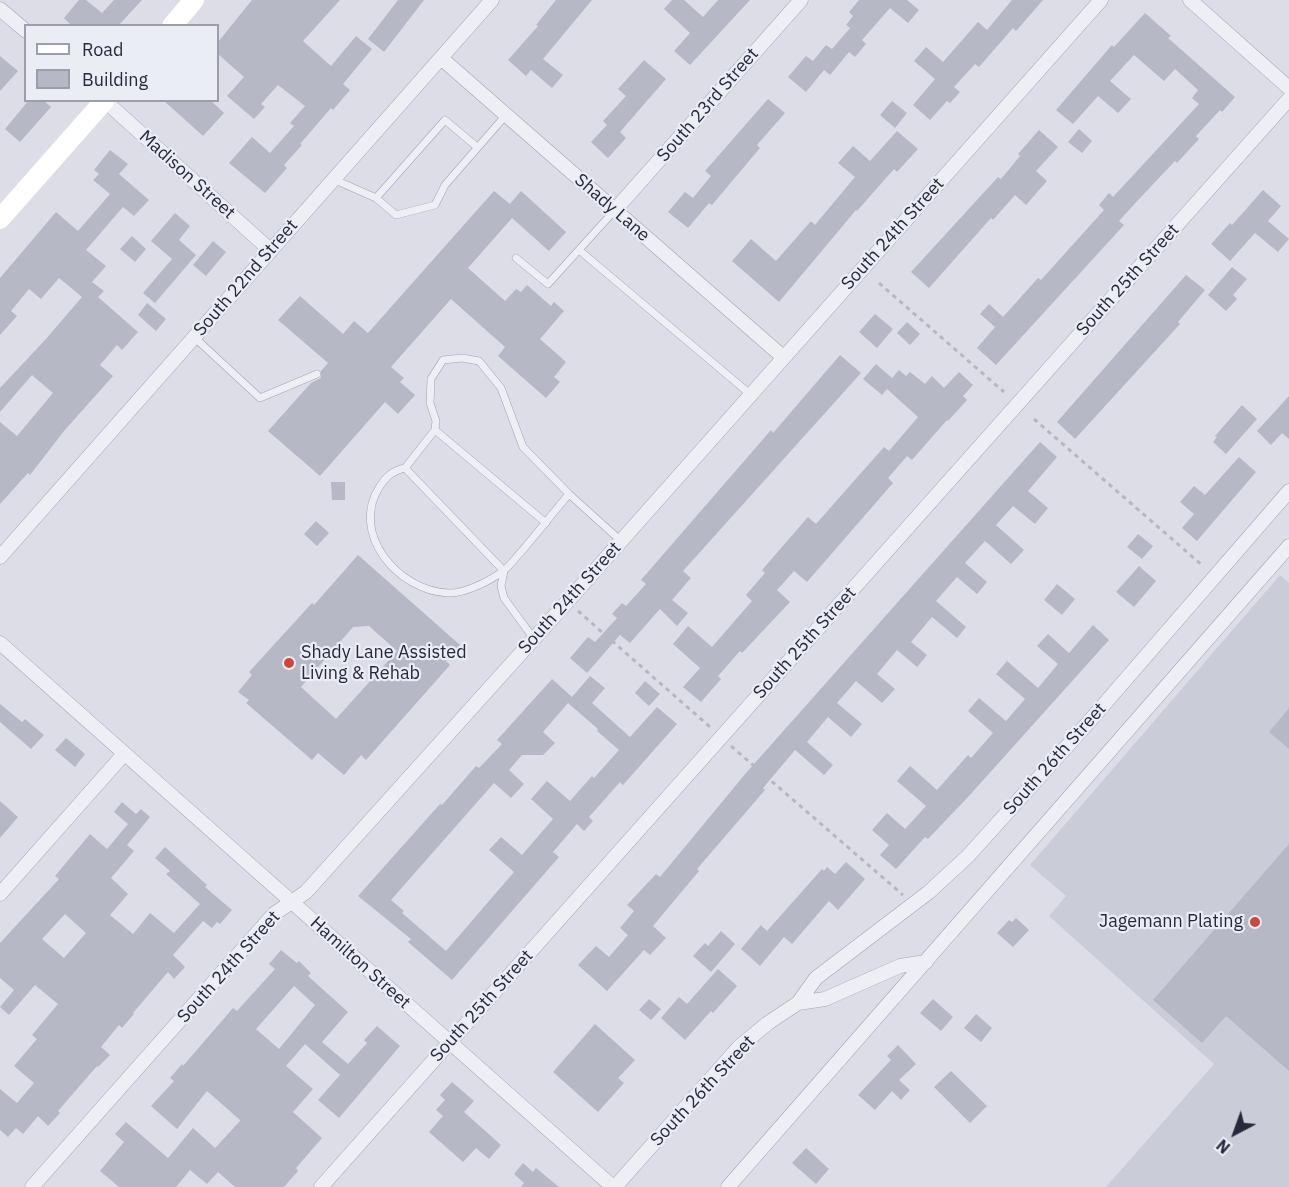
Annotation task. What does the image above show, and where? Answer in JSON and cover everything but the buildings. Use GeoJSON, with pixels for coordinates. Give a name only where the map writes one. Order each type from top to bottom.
{"type":"FeatureCollection","features":[{"type":"Feature","properties":{"kind":"street"},"geometry":{"type":"LineString","coordinates":[[174,24],[195,0]]}},
{"type":"Feature","properties":{"kind":"street","name":"South 22nd Street"},"geometry":{"type":"LineString","coordinates":[[0,557],[492,0]]}},
{"type":"Feature","properties":{"kind":"street","name":"South 23rd Street"},"geometry":{"type":"LineString","coordinates":[[615,210],[801,0]]}},
{"type":"Feature","properties":{"kind":"street","name":"South 24th Street"},"geometry":{"type":"LineString","coordinates":[[32,1187],[274,914],[306,892],[534,639],[1101,0]]}},
{"type":"Feature","properties":{"kind":"street"},"geometry":{"type":"LineString","coordinates":[[1192,0],[1289,88]]}},
{"type":"Feature","properties":{"kind":"street"},"geometry":{"type":"LineString","coordinates":[[0,9],[24,29]]}},
{"type":"Feature","properties":{"kind":"street","name":"Shady Lane"},"geometry":{"type":"LineString","coordinates":[[441,58],[783,357]]}},
{"type":"Feature","properties":{"kind":"street","name":"South 25th Street"},"geometry":{"type":"LineString","coordinates":[[321,1187],[1289,99]]}},
{"type":"Feature","properties":{"kind":"street"},"geometry":{"type":"LineString","coordinates":[[0,219],[103,102]]}},
{"type":"Feature","properties":{"kind":"street","name":"Madison Street"},"geometry":{"type":"LineString","coordinates":[[105,102],[270,250]]}},
{"type":"Feature","properties":{"kind":"street","name":"South 26th Street"},"geometry":{"type":"LineString","coordinates":[[614,1187],[739,1047],[768,1023],[798,1003],[816,978],[913,904],[968,856],[1087,724],[1289,491]]}},
{"type":"Feature","properties":{"kind":"street","name":"South 26th Street"},"geometry":{"type":"LineString","coordinates":[[728,1187],[1289,546]]}},
{"type":"Feature","properties":{"kind":"street","name":"Hamilton Street"},"geometry":{"type":"LineString","coordinates":[[0,643],[614,1187]]}},
{"type":"Feature","properties":{"kind":"street"},"geometry":{"type":"LineString","coordinates":[[0,894],[124,754]]}},
{"type":"Feature","properties":{"kind":"street","name":"South 26th Street"},"geometry":{"type":"LineString","coordinates":[[798,1003],[825,999],[900,966],[926,962]]}},
{"type":"Feature","properties":{"kind":"lane"},"geometry":{"type":"LineString","coordinates":[[333,179],[376,198],[396,215],[435,205],[445,185],[506,115]]}},
{"type":"Feature","properties":{"kind":"lane"},"geometry":{"type":"LineString","coordinates":[[376,198],[445,120],[477,147]]}},
{"type":"Feature","properties":{"kind":"lane"},"geometry":{"type":"LineString","coordinates":[[516,258],[548,284],[615,210]]}},
{"type":"Feature","properties":{"kind":"lane"},"geometry":{"type":"LineString","coordinates":[[579,250],[750,394]]}},
{"type":"Feature","properties":{"kind":"lane"},"geometry":{"type":"LineString","coordinates":[[194,337],[260,398],[317,374]]}},
{"type":"Feature","properties":{"kind":"lane"},"geometry":{"type":"LineString","coordinates":[[569,494],[504,571],[468,590],[447,593],[421,586],[403,575],[377,548],[370,530],[370,513],[377,491],[394,470],[405,468],[435,430],[436,421],[430,403],[431,380],[443,360],[462,358],[478,361],[501,388],[523,447],[569,494],[621,541]]}},
{"type":"Feature","properties":{"kind":"lane"},"geometry":{"type":"LineString","coordinates":[[435,430],[546,523]]}},
{"type":"Feature","properties":{"kind":"lane"},"geometry":{"type":"LineString","coordinates":[[405,468],[504,571]]}},
{"type":"Feature","properties":{"kind":"lane"},"geometry":{"type":"LineString","coordinates":[[504,571],[501,586],[504,598],[534,639]]}},
{"type":"Feature","properties":{"kind":"path"},"geometry":{"type":"LineString","coordinates":[[879,283],[1004,392]]}},
{"type":"Feature","properties":{"kind":"path"},"geometry":{"type":"LineString","coordinates":[[1034,419],[1203,566]]}},
{"type":"Feature","properties":{"kind":"path"},"geometry":{"type":"LineString","coordinates":[[567,602],[913,904]]}},
{"type":"Feature","properties":{"kind":"shaded area"},"geometry":{"type":"Polygon","coordinates":[[[1280,575],[1289,583],[1289,1187],[1106,1187],[1214,1064],[1049,916],[1066,896],[1030,865],[1280,575]]]}},
{"type":"Feature","properties":{"kind":"place","name":"Shady Lane Assisted Living & Rehab"},"geometry":{"type":"Point","coordinates":[289,663]}},
{"type":"Feature","properties":{"kind":"place","name":"Jagemann Plating"},"geometry":{"type":"Point","coordinates":[1255,922]}}]}
